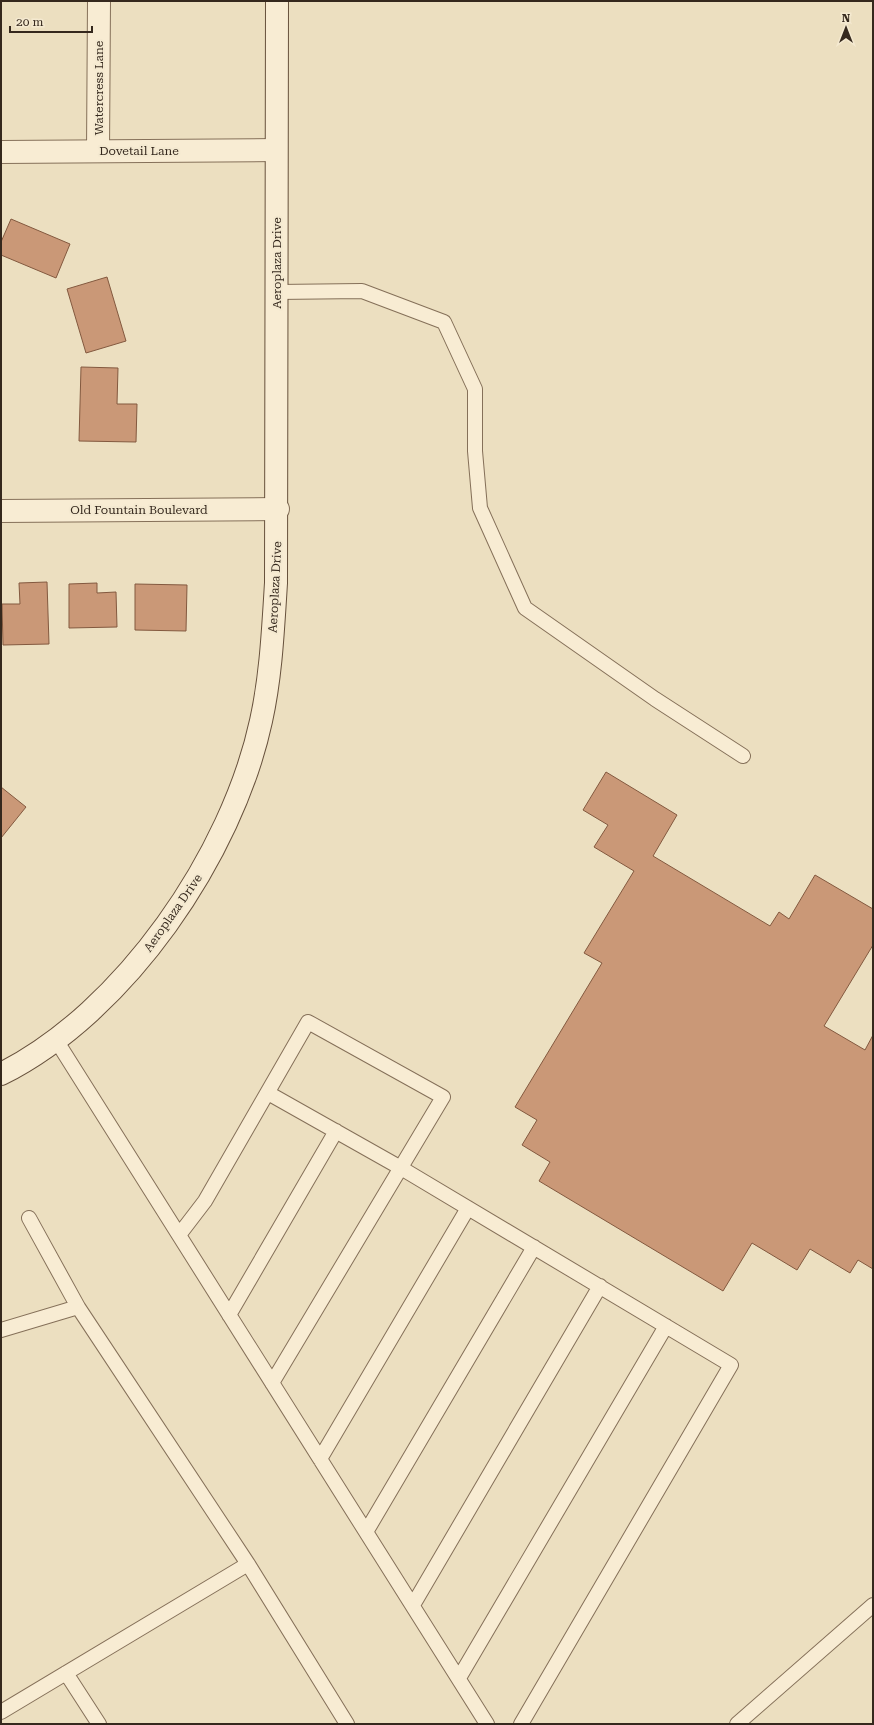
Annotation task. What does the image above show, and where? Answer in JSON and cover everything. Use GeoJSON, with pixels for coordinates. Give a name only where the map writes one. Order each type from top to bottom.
{"type":"FeatureCollection","features":[{"type":"Feature","properties":{"kind":"street","name":"Watercress Lane"},"geometry":{"type":"LineString","coordinates":[[98,151],[99,1]]}},
{"type":"Feature","properties":{"kind":"street","name":"Aeroplaza Drive"},"geometry":{"type":"LineString","coordinates":[[1,1074],[56,1040],[95,1006],[137,963],[167,924],[196,881],[220,835],[243,782],[261,722],[270,668],[276,583],[278,510],[276,150],[277,1]]}},
{"type":"Feature","properties":{"kind":"street","name":"Dovetail Lane"},"geometry":{"type":"LineString","coordinates":[[1,152],[276,150]]}},
{"type":"Feature","properties":{"kind":"street","name":"Old Fountain Boulevard"},"geometry":{"type":"LineString","coordinates":[[1,511],[278,510]]}},
{"type":"Feature","properties":{"kind":"lane"},"geometry":{"type":"LineString","coordinates":[[277,292],[362,291],[444,322],[475,389],[475,451],[480,508],[525,608],[655,699],[743,756]]}},
{"type":"Feature","properties":{"kind":"lane"},"geometry":{"type":"LineString","coordinates":[[179,1235],[205,1201],[308,1022],[443,1097],[272,1383]]}},
{"type":"Feature","properties":{"kind":"lane"},"geometry":{"type":"LineString","coordinates":[[56,1040],[487,1724]]}},
{"type":"Feature","properties":{"kind":"lane"},"geometry":{"type":"LineString","coordinates":[[268,1093],[401,1168],[731,1365],[521,1724]]}},
{"type":"Feature","properties":{"kind":"lane"},"geometry":{"type":"LineString","coordinates":[[229,1315],[336,1131]]}},
{"type":"Feature","properties":{"kind":"lane"},"geometry":{"type":"LineString","coordinates":[[320,1459],[468,1208]]}},
{"type":"Feature","properties":{"kind":"lane"},"geometry":{"type":"LineString","coordinates":[[29,1218],[78,1307],[248,1564],[347,1724]]}},
{"type":"Feature","properties":{"kind":"lane"},"geometry":{"type":"LineString","coordinates":[[366,1532],[534,1247]]}},
{"type":"Feature","properties":{"kind":"lane"},"geometry":{"type":"LineString","coordinates":[[413,1605],[600,1286]]}},
{"type":"Feature","properties":{"kind":"lane"},"geometry":{"type":"LineString","coordinates":[[1,1330],[78,1307]]}},
{"type":"Feature","properties":{"kind":"lane"},"geometry":{"type":"LineString","coordinates":[[459,1678],[666,1326]]}},
{"type":"Feature","properties":{"kind":"lane"},"geometry":{"type":"LineString","coordinates":[[2,1708],[66,1673],[248,1564]]}},
{"type":"Feature","properties":{"kind":"lane"},"geometry":{"type":"LineString","coordinates":[[737,1724],[873,1605]]}},
{"type":"Feature","properties":{"kind":"lane"},"geometry":{"type":"LineString","coordinates":[[66,1673],[99,1724]]}},
{"type":"Feature","properties":{"kind":"building"},"geometry":{"type":"Polygon","coordinates":[[[11,219],[70,244],[56,278],[1,255],[1,242],[11,219]]]}},
{"type":"Feature","properties":{"kind":"building"},"geometry":{"type":"Polygon","coordinates":[[[107,277],[126,341],[86,353],[67,289],[107,277]]]}},
{"type":"Feature","properties":{"kind":"building"},"geometry":{"type":"Polygon","coordinates":[[[81,367],[118,368],[117,404],[137,404],[136,442],[79,441],[81,367]]]}},
{"type":"Feature","properties":{"kind":"building"},"geometry":{"type":"Polygon","coordinates":[[[47,582],[49,644],[3,645],[2,604],[20,604],[19,583],[47,582]]]}},
{"type":"Feature","properties":{"kind":"building"},"geometry":{"type":"Polygon","coordinates":[[[97,583],[97,593],[116,592],[117,627],[69,628],[69,584],[97,583]]]}},
{"type":"Feature","properties":{"kind":"building"},"geometry":{"type":"Polygon","coordinates":[[[135,584],[187,585],[186,631],[135,630],[135,584]]]}},
{"type":"Feature","properties":{"kind":"building"},"geometry":{"type":"Polygon","coordinates":[[[606,772],[677,815],[653,856],[770,926],[779,912],[789,919],[815,875],[873,909],[873,945],[824,1026],[865,1050],[873,1035],[873,1269],[858,1260],[850,1273],[810,1249],[797,1270],[752,1243],[723,1291],[539,1181],[550,1162],[522,1145],[537,1120],[515,1107],[602,963],[584,953],[634,871],[594,847],[608,825],[583,810],[606,772]]]}},
{"type":"Feature","properties":{"kind":"building"},"geometry":{"type":"Polygon","coordinates":[[[1,787],[26,807],[1,838],[1,787]]]}}]}
